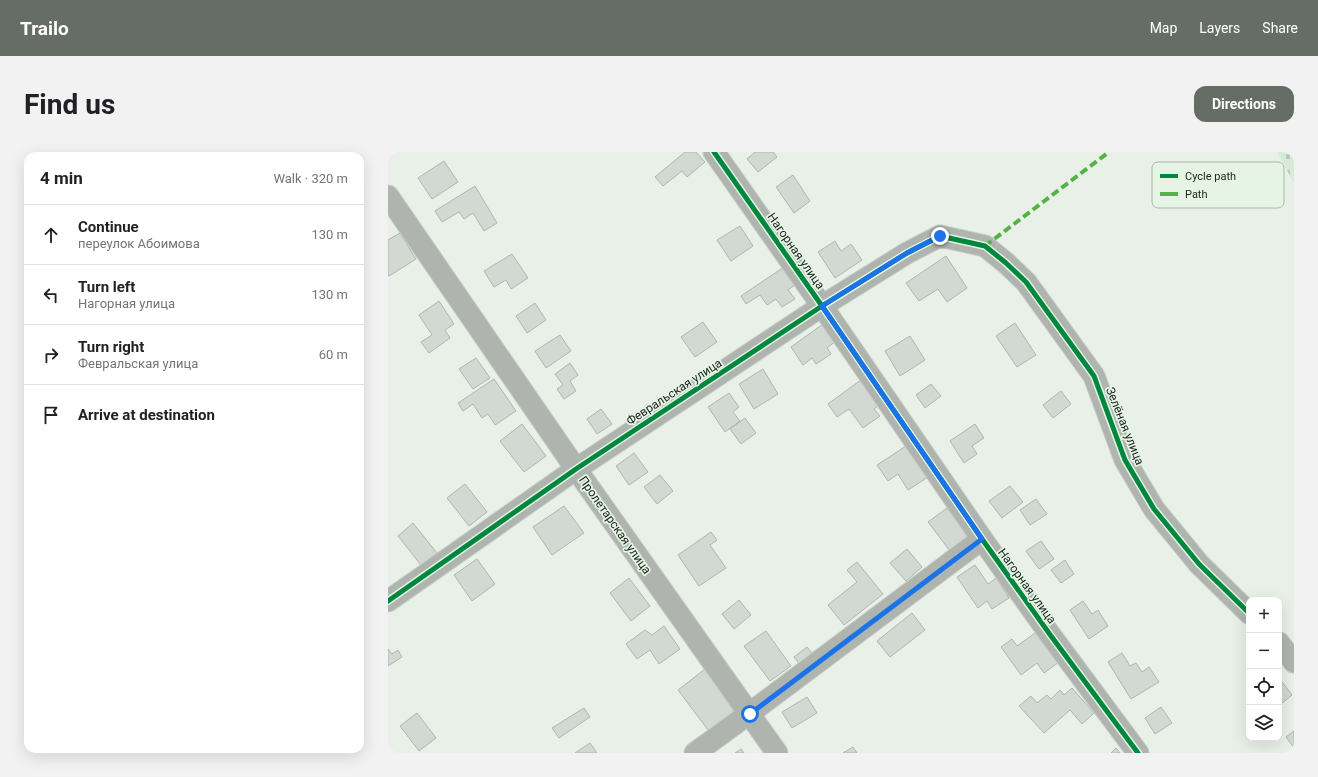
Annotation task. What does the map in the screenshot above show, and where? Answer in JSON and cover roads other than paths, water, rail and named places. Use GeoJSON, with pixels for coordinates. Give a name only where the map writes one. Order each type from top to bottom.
{"type":"FeatureCollection","features":[{"type":"Feature","properties":{"kind":"street","name":"Нагорная улица"},"geometry":{"type":"LineString","coordinates":[[714,152],[982,539],[1051,636],[1138,753]]}},
{"type":"Feature","properties":{"kind":"street","name":"Пролетарская улица"},"geometry":{"type":"LineString","coordinates":[[388,196],[576,469],[777,753]]}},
{"type":"Feature","properties":{"kind":"street","name":"Февральская улица"},"geometry":{"type":"LineString","coordinates":[[388,601],[576,469],[822,306],[907,253],[940,236],[985,246]]}},
{"type":"Feature","properties":{"kind":"street","name":"Зелёная улица"},"geometry":{"type":"LineString","coordinates":[[985,246],[1026,282],[1094,376],[1125,460],[1154,509],[1199,564],[1246,610]]}},
{"type":"Feature","properties":{"kind":"street"},"geometry":{"type":"LineString","coordinates":[[695,753],[750,714],[982,539]]}},
{"type":"Feature","properties":{"kind":"street"},"geometry":{"type":"LineString","coordinates":[[1282,647],[1294,662]]}}]}
